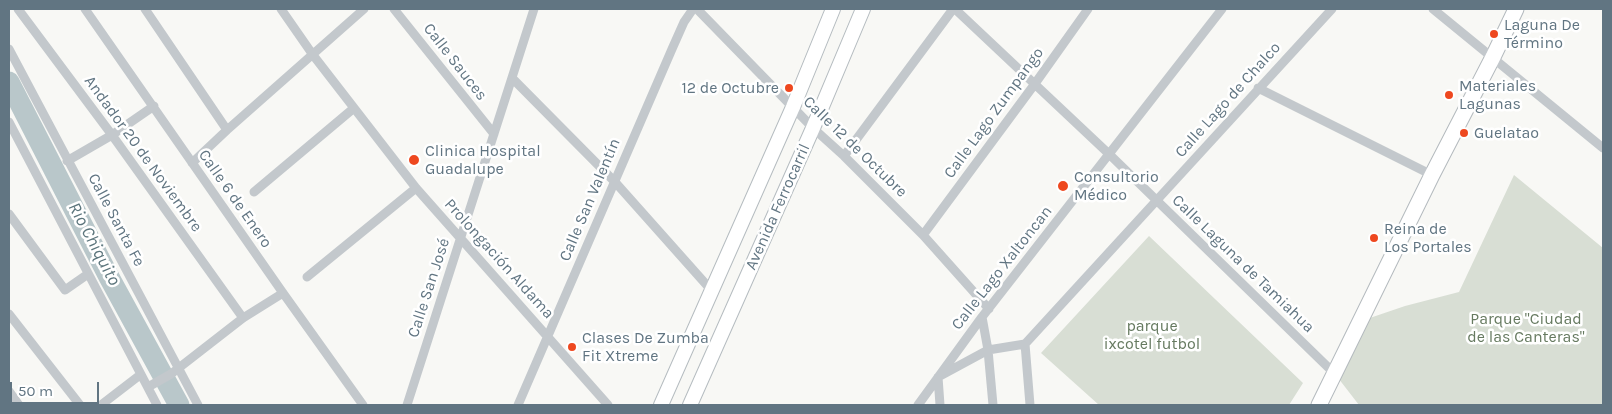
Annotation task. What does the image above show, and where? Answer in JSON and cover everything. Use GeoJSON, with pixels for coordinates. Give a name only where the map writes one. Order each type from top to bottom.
{"type":"FeatureCollection","features":[{"type":"Feature","properties":{"kind":"main road","name":"Avenida Ferrocarril"},"geometry":{"type":"LineString","coordinates":[[661,405],[793,107],[833,9]]}},
{"type":"Feature","properties":{"kind":"main road","name":"Avenida Ferrocarril"},"geometry":{"type":"LineString","coordinates":[[690,405],[813,128],[863,9]]}},
{"type":"Feature","properties":{"kind":"main road"},"geometry":{"type":"LineString","coordinates":[[1319,405],[1516,9]]}},
{"type":"Feature","properties":{"kind":"street","name":"Andador 20 de Noviembre"},"geometry":{"type":"LineString","coordinates":[[18,9],[112,135],[243,318]]}},
{"type":"Feature","properties":{"kind":"street","name":"Calle 6 de Enero"},"geometry":{"type":"LineString","coordinates":[[85,9],[363,405]]}},
{"type":"Feature","properties":{"kind":"street"},"geometry":{"type":"LineString","coordinates":[[145,9],[227,130]]}},
{"type":"Feature","properties":{"kind":"street","name":"Prolongación Aldama"},"geometry":{"type":"LineString","coordinates":[[281,9],[313,55],[416,188],[608,405]]}},
{"type":"Feature","properties":{"kind":"street"},"geometry":{"type":"LineString","coordinates":[[192,163],[364,9]]}},
{"type":"Feature","properties":{"kind":"street","name":"Calle Sauces"},"geometry":{"type":"LineString","coordinates":[[394,9],[494,134]]}},
{"type":"Feature","properties":{"kind":"street"},"geometry":{"type":"LineString","coordinates":[[525,9],[533,13]]}},
{"type":"Feature","properties":{"kind":"street","name":"Calle San Valentín"},"geometry":{"type":"LineString","coordinates":[[518,405],[672,49],[684,22],[693,9]]}},
{"type":"Feature","properties":{"kind":"street","name":"Calle 12 de Octubre"},"geometry":{"type":"LineString","coordinates":[[697,9],[813,128],[844,156],[923,235],[989,309]]}},
{"type":"Feature","properties":{"kind":"street"},"geometry":{"type":"LineString","coordinates":[[844,156],[954,9]]}},
{"type":"Feature","properties":{"kind":"street","name":"Calle Laguna de Tamiahua"},"geometry":{"type":"LineString","coordinates":[[954,9],[1109,154],[1335,374]]}},
{"type":"Feature","properties":{"kind":"street","name":"Calle Lago Zumpango"},"geometry":{"type":"LineString","coordinates":[[923,235],[1088,9]]}},
{"type":"Feature","properties":{"kind":"street","name":"Calle Lago Xaltoncan"},"geometry":{"type":"LineString","coordinates":[[918,405],[982,317],[1222,9]]}},
{"type":"Feature","properties":{"kind":"street","name":"Calle Lago de Chalco"},"geometry":{"type":"LineString","coordinates":[[1025,344],[1332,9]]}},
{"type":"Feature","properties":{"kind":"street"},"geometry":{"type":"LineString","coordinates":[[1433,9],[1603,148]]}},
{"type":"Feature","properties":{"kind":"street","name":"Calle San José"},"geometry":{"type":"LineString","coordinates":[[407,405],[533,13]]}},
{"type":"Feature","properties":{"kind":"street","name":"Calle Santa Fe"},"geometry":{"type":"LineString","coordinates":[[9,48],[174,371],[198,405]]}},
{"type":"Feature","properties":{"kind":"street"},"geometry":{"type":"LineString","coordinates":[[512,78],[615,182],[712,291]]}},
{"type":"Feature","properties":{"kind":"street"},"geometry":{"type":"LineString","coordinates":[[1258,88],[1432,175]]}},
{"type":"Feature","properties":{"kind":"street"},"geometry":{"type":"LineString","coordinates":[[67,161],[112,135],[154,106]]}},
{"type":"Feature","properties":{"kind":"street"},"geometry":{"type":"LineString","coordinates":[[254,192],[354,108]]}},
{"type":"Feature","properties":{"kind":"street"},"geometry":{"type":"LineString","coordinates":[[9,122],[157,405]]}},
{"type":"Feature","properties":{"kind":"street"},"geometry":{"type":"LineString","coordinates":[[308,277],[416,188]]}},
{"type":"Feature","properties":{"kind":"street"},"geometry":{"type":"LineString","coordinates":[[9,214],[65,290],[88,274]]}},
{"type":"Feature","properties":{"kind":"street"},"geometry":{"type":"LineString","coordinates":[[148,387],[174,371],[243,318],[283,293]]}},
{"type":"Feature","properties":{"kind":"street"},"geometry":{"type":"LineString","coordinates":[[9,314],[80,405]]}},
{"type":"Feature","properties":{"kind":"street"},"geometry":{"type":"LineString","coordinates":[[982,317],[988,350],[993,405]]}},
{"type":"Feature","properties":{"kind":"street"},"geometry":{"type":"LineString","coordinates":[[940,405],[938,377],[988,350],[1025,344],[1030,405]]}},
{"type":"Feature","properties":{"kind":"street"},"geometry":{"type":"LineString","coordinates":[[101,405],[140,375]]}},
{"type":"Feature","properties":{"kind":"street"},"geometry":{"type":"LineString","coordinates":[[9,391],[20,405]]}},
{"type":"Feature","properties":{"kind":"green space","name":"Parque \"Ciudad de las Canteras\""},"geometry":{"type":"Polygon","coordinates":[[[1514,175],[1603,248],[1603,405],[1359,405],[1335,374],[1361,321],[1405,306],[1459,292],[1514,175]]]}},
{"type":"Feature","properties":{"kind":"green space","name":"parque ixcotel futbol"},"geometry":{"type":"Polygon","coordinates":[[[1149,236],[1303,383],[1289,405],[1099,405],[1041,353],[1149,236]]]}},
{"type":"Feature","properties":{"kind":"waterway","name":"Rio Chiquito"},"geometry":{"type":"LineString","coordinates":[[9,82],[109,277],[179,405]]}},
{"type":"Feature","properties":{"kind":"place","name":"Laguna De Término"},"geometry":{"type":"Point","coordinates":[1494,34]}},
{"type":"Feature","properties":{"kind":"place","name":"12 de Octubre"},"geometry":{"type":"Point","coordinates":[789,88]}},
{"type":"Feature","properties":{"kind":"place","name":"Materiales Lagunas"},"geometry":{"type":"Point","coordinates":[1449,95]}},
{"type":"Feature","properties":{"kind":"place","name":"Guelatao"},"geometry":{"type":"Point","coordinates":[1464,133]}},
{"type":"Feature","properties":{"kind":"place","name":"Clinica Hospital Guadalupe"},"geometry":{"type":"Point","coordinates":[414,160]}},
{"type":"Feature","properties":{"kind":"place","name":"Consultorio Médico"},"geometry":{"type":"Point","coordinates":[1063,186]}},
{"type":"Feature","properties":{"kind":"place","name":"Reina de Los Portales"},"geometry":{"type":"Point","coordinates":[1374,238]}},
{"type":"Feature","properties":{"kind":"place","name":"Clases De Zumba Fit Xtreme"},"geometry":{"type":"Point","coordinates":[572,347]}}]}
